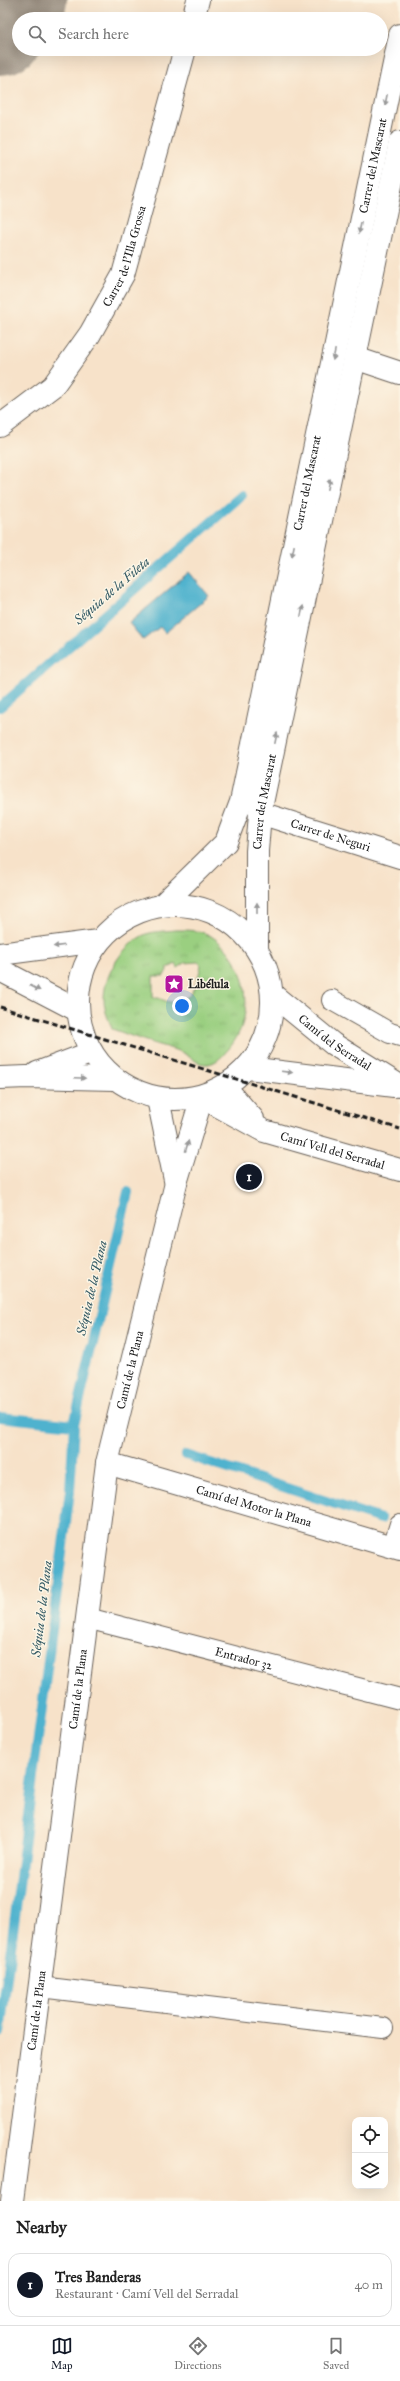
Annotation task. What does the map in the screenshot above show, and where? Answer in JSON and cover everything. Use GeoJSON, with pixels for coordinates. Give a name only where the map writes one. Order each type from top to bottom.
{"type":"FeatureCollection","features":[{"type":"Feature","properties":{"kind":"street"},"geometry":{"type":"LineString","coordinates":[[195,12],[198,0]]}},
{"type":"Feature","properties":{"kind":"street","name":"Carrer del Mascarat"},"geometry":{"type":"LineString","coordinates":[[162,904],[226,842],[241,802],[400,35]]}},
{"type":"Feature","properties":{"kind":"street","name":"Carrer de l'Illa Grossa"},"geometry":{"type":"LineString","coordinates":[[0,426],[53,386],[90,334],[122,275],[183,56]]}},
{"type":"Feature","properties":{"kind":"street","name":"Carrer del Mascarat"},"geometry":{"type":"LineString","coordinates":[[257,948],[257,852],[260,813],[400,142]]}},
{"type":"Feature","properties":{"kind":"street"},"geometry":{"type":"LineString","coordinates":[[355,358],[400,373]]}},
{"type":"Feature","properties":{"kind":"street","name":"Carrer de Neguri"},"geometry":{"type":"LineString","coordinates":[[260,813],[400,857]]}},
{"type":"Feature","properties":{"kind":"street"},"geometry":{"type":"LineString","coordinates":[[0,1078],[27,1077],[114,1079],[158,1099],[202,1097],[225,1087],[248,1068],[268,1034],[273,995],[257,948],[216,912],[162,904],[126,916],[98,941],[81,974],[77,1010],[81,1032],[90,1052],[114,1079]]}},
{"type":"Feature","properties":{"kind":"street"},"geometry":{"type":"LineString","coordinates":[[0,954],[98,941]]}},
{"type":"Feature","properties":{"kind":"street"},"geometry":{"type":"LineString","coordinates":[[0,970],[77,1010]]}},
{"type":"Feature","properties":{"kind":"street","name":"Camí del Serradal"},"geometry":{"type":"LineString","coordinates":[[273,995],[333,1044],[400,1087]]}},
{"type":"Feature","properties":{"kind":"street"},"geometry":{"type":"LineString","coordinates":[[27,1077],[90,1052]]}},
{"type":"Feature","properties":{"kind":"street","name":"Camí del Serradal"},"geometry":{"type":"LineString","coordinates":[[248,1068],[400,1087]]}},
{"type":"Feature","properties":{"kind":"street","name":"Camí Vell del Serradal"},"geometry":{"type":"LineString","coordinates":[[225,1087],[264,1131]]}},
{"type":"Feature","properties":{"kind":"street","name":"Camí Vell del Serradal"},"geometry":{"type":"LineString","coordinates":[[202,1097],[264,1131],[400,1170]]}},
{"type":"Feature","properties":{"kind":"street","name":"Camí de la Plana"},"geometry":{"type":"LineString","coordinates":[[12,2201],[107,1464],[176,1183],[202,1097]]}},
{"type":"Feature","properties":{"kind":"street","name":"Camí de la Plana"},"geometry":{"type":"LineString","coordinates":[[158,1099],[176,1183]]}},
{"type":"Feature","properties":{"kind":"street","name":"Camí del Motor la Plana"},"geometry":{"type":"LineString","coordinates":[[107,1464],[396,1548]]}},
{"type":"Feature","properties":{"kind":"lane"},"geometry":{"type":"LineString","coordinates":[[332,1000],[390,1034],[400,1036]]}},
{"type":"Feature","properties":{"kind":"lane"},"geometry":{"type":"LineString","coordinates":[[396,1548],[400,1524]]}},
{"type":"Feature","properties":{"kind":"lane","name":"Entrador 32"},"geometry":{"type":"LineString","coordinates":[[87,1618],[400,1699]]}},
{"type":"Feature","properties":{"kind":"lane"},"geometry":{"type":"LineString","coordinates":[[40,1987],[383,2028]]}},
{"type":"Feature","properties":{"kind":"green space"},"geometry":{"type":"Polygon","coordinates":[[[172,930],[196,931],[210,935],[226,949],[236,963],[242,978],[245,993],[245,1009],[242,1025],[235,1040],[222,1057],[208,1064],[201,1063],[179,1051],[112,1029],[106,1013],[104,998],[105,987],[120,955],[128,946],[146,934],[172,930]],[[198,962],[185,963],[178,968],[176,964],[168,968],[164,976],[153,976],[153,998],[170,1002],[183,1000],[192,991],[198,978],[201,965],[198,962]]]}},
{"type":"Feature","properties":{"kind":"water"},"geometry":{"type":"Polygon","coordinates":[[[189,572],[209,596],[165,633],[160,627],[143,640],[129,623],[189,572]]]}},
{"type":"Feature","properties":{"kind":"waterway","name":"Séquia de la Fileta"},"geometry":{"type":"LineString","coordinates":[[0,707],[242,495]]}},
{"type":"Feature","properties":{"kind":"waterway","name":"Séquia de la Plana"},"geometry":{"type":"LineString","coordinates":[[0,2032],[70,1491],[74,1425],[128,1192]]}},
{"type":"Feature","properties":{"kind":"waterway"},"geometry":{"type":"LineString","coordinates":[[0,1417],[74,1425]]}},
{"type":"Feature","properties":{"kind":"waterway"},"geometry":{"type":"LineString","coordinates":[[186,1455],[381,1519]]}},
{"type":"Feature","properties":{"kind":"taxiway"},"geometry":{"type":"LineString","coordinates":[[14,12],[23,0]]}},
{"type":"Feature","properties":{"kind":"taxiway"},"geometry":{"type":"LineString","coordinates":[[0,31],[12,15]]}},
{"type":"Feature","properties":{"kind":"railway"},"geometry":{"type":"LineString","coordinates":[[0,1007],[400,1129]]}},
{"type":"Feature","properties":{"kind":"place","name":"Libélula"},"geometry":{"type":"Point","coordinates":[174,984]}},
{"type":"Feature","properties":{"kind":"place","name":"Tres Banderas"},"geometry":{"type":"Point","coordinates":[249,1177]}}]}
